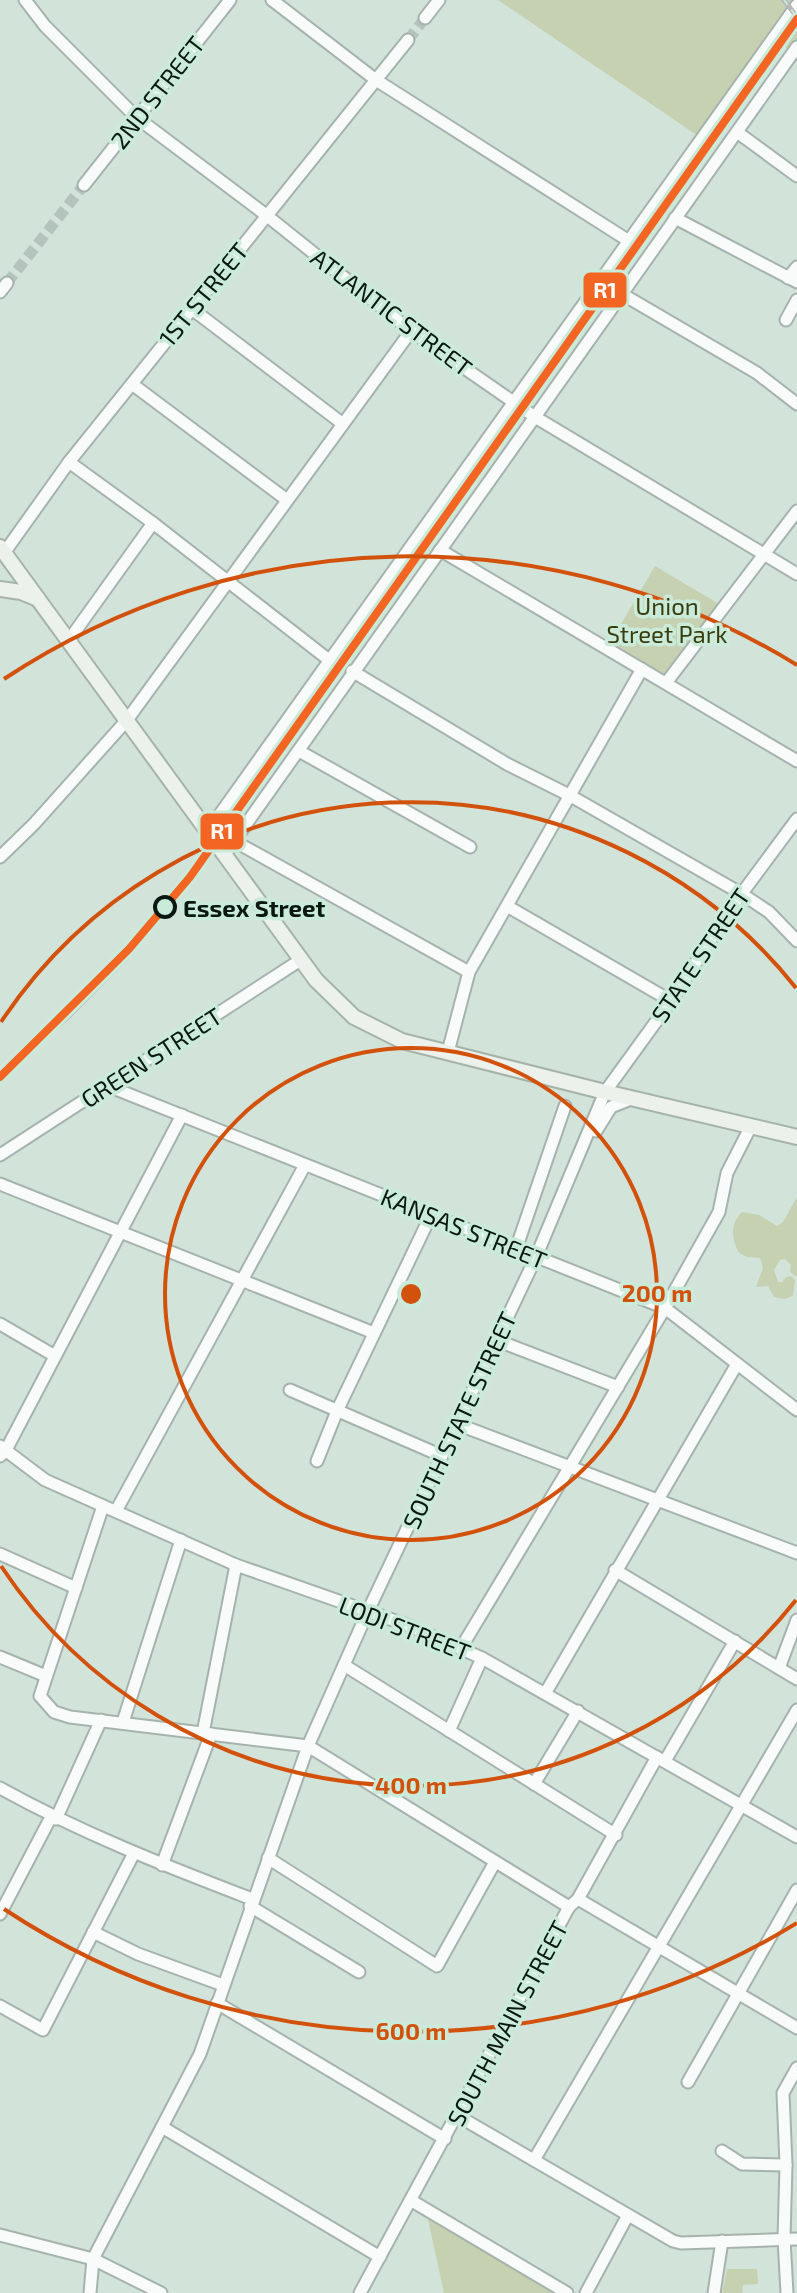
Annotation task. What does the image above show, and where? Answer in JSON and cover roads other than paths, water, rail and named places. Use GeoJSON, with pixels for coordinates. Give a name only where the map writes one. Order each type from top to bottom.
{"type":"FeatureCollection","features":[{"type":"Feature","properties":{"kind":"main road"},"geometry":{"type":"LineString","coordinates":[[1,553],[69,640],[208,831],[229,847],[328,994],[354,1017],[385,1035],[605,1092],[797,1137]]}},
{"type":"Feature","properties":{"kind":"main road"},"geometry":{"type":"LineString","coordinates":[[0,589],[21,592],[39,600]]}},
{"type":"Feature","properties":{"kind":"main road"},"geometry":{"type":"LineString","coordinates":[[751,1126],[797,1147]]}},
{"type":"Feature","properties":{"kind":"street","name":"ATLANTIC STREET"},"geometry":{"type":"LineString","coordinates":[[25,0],[45,26],[136,117],[266,215],[411,331],[535,417],[797,574]]}},
{"type":"Feature","properties":{"kind":"street","name":"2ND STREET"},"geometry":{"type":"LineString","coordinates":[[84,185],[230,0]]}},
{"type":"Feature","properties":{"kind":"street"},"geometry":{"type":"LineString","coordinates":[[272,0],[376,80],[629,241]]}},
{"type":"Feature","properties":{"kind":"street"},"geometry":{"type":"LineString","coordinates":[[425,18],[439,0]]}},
{"type":"Feature","properties":{"kind":"street"},"geometry":{"type":"LineString","coordinates":[[208,831],[797,5]]}},
{"type":"Feature","properties":{"kind":"street","name":"1ST STREET"},"geometry":{"type":"LineString","coordinates":[[1,553],[69,462],[408,40]]}},
{"type":"Feature","properties":{"kind":"street"},"geometry":{"type":"LineString","coordinates":[[469,972],[229,847],[797,47]]}},
{"type":"Feature","properties":{"kind":"street"},"geometry":{"type":"LineString","coordinates":[[737,132],[797,176]]}},
{"type":"Feature","properties":{"kind":"street"},"geometry":{"type":"LineString","coordinates":[[675,218],[793,280],[797,267]]}},
{"type":"Feature","properties":{"kind":"street"},"geometry":{"type":"LineString","coordinates":[[622,294],[757,373],[797,404]]}},
{"type":"Feature","properties":{"kind":"street"},"geometry":{"type":"LineString","coordinates":[[786,320],[797,300]]}},
{"type":"Feature","properties":{"kind":"street"},"geometry":{"type":"LineString","coordinates":[[192,309],[343,424]]}},
{"type":"Feature","properties":{"kind":"street"},"geometry":{"type":"LineString","coordinates":[[0,857],[34,824],[127,720],[411,331]]}},
{"type":"Feature","properties":{"kind":"street"},"geometry":{"type":"LineString","coordinates":[[132,384],[287,500]]}},
{"type":"Feature","properties":{"kind":"street"},"geometry":{"type":"LineString","coordinates":[[69,462],[329,660]]}},
{"type":"Feature","properties":{"kind":"street"},"geometry":{"type":"LineString","coordinates":[[666,683],[797,511]]}},
{"type":"Feature","properties":{"kind":"street"},"geometry":{"type":"LineString","coordinates":[[69,640],[153,523]]}},
{"type":"Feature","properties":{"kind":"street"},"geometry":{"type":"LineString","coordinates":[[440,550],[797,761]]}},
{"type":"Feature","properties":{"kind":"street"},"geometry":{"type":"LineString","coordinates":[[448,1052],[469,972],[642,669]]}},
{"type":"Feature","properties":{"kind":"street"},"geometry":{"type":"LineString","coordinates":[[352,671],[507,764],[569,795],[742,894],[769,912],[797,941]]}},
{"type":"Feature","properties":{"kind":"street"},"geometry":{"type":"LineString","coordinates":[[299,751],[470,847]]}},
{"type":"Feature","properties":{"kind":"street","name":"STATE STREET"},"geometry":{"type":"LineString","coordinates":[[605,1092],[797,819]]}},
{"type":"Feature","properties":{"kind":"street"},"geometry":{"type":"LineString","coordinates":[[507,906],[671,1001]]}},
{"type":"Feature","properties":{"kind":"street","name":"GREEN STREET"},"geometry":{"type":"LineString","coordinates":[[0,1155],[302,959]]}},
{"type":"Feature","properties":{"kind":"street","name":"KANSAS STREET"},"geometry":{"type":"LineString","coordinates":[[108,1086],[665,1308],[797,1410]]}},
{"type":"Feature","properties":{"kind":"street","name":"SOUTH STATE STREET"},"geometry":{"type":"LineString","coordinates":[[93,2259],[200,2054],[308,1746],[368,1611],[536,1257],[605,1092]]}},
{"type":"Feature","properties":{"kind":"street"},"geometry":{"type":"LineString","coordinates":[[584,1143],[596,1131],[611,1107],[634,1099]]}},
{"type":"Feature","properties":{"kind":"street"},"geometry":{"type":"LineString","coordinates":[[516,1249],[565,1106]]}},
{"type":"Feature","properties":{"kind":"street"},"geometry":{"type":"LineString","coordinates":[[2,1451],[182,1115]]}},
{"type":"Feature","properties":{"kind":"street"},"geometry":{"type":"LineString","coordinates":[[461,1648],[665,1308],[719,1212],[727,1173],[751,1126]]}},
{"type":"Feature","properties":{"kind":"street"},"geometry":{"type":"LineString","coordinates":[[116,1511],[305,1165]]}},
{"type":"Feature","properties":{"kind":"street"},"geometry":{"type":"LineString","coordinates":[[0,1184],[374,1333]]}},
{"type":"Feature","properties":{"kind":"street"},"geometry":{"type":"LineString","coordinates":[[317,1461],[337,1411],[431,1215]]}},
{"type":"Feature","properties":{"kind":"street"},"geometry":{"type":"LineString","coordinates":[[0,1324],[55,1356]]}},
{"type":"Feature","properties":{"kind":"street"},"geometry":{"type":"LineString","coordinates":[[496,1340],[618,1387]]}},
{"type":"Feature","properties":{"kind":"street"},"geometry":{"type":"LineString","coordinates":[[546,1692],[737,1364]]}},
{"type":"Feature","properties":{"kind":"street"},"geometry":{"type":"LineString","coordinates":[[290,1390],[442,1456]]}},
{"type":"Feature","properties":{"kind":"street"},"geometry":{"type":"LineString","coordinates":[[457,1424],[797,1553]]}},
{"type":"Feature","properties":{"kind":"street","name":"LODI STREET"},"geometry":{"type":"LineString","coordinates":[[2,1451],[45,1480],[236,1565],[368,1611],[482,1658],[797,1837]]}},
{"type":"Feature","properties":{"kind":"street"},"geometry":{"type":"LineString","coordinates":[[103,1506],[40,1696],[48,1707],[62,1715],[308,1746],[495,1862],[657,1946],[797,2028]]}},
{"type":"Feature","properties":{"kind":"street"},"geometry":{"type":"LineString","coordinates":[[123,1722],[181,1540]]}},
{"type":"Feature","properties":{"kind":"street"},"geometry":{"type":"LineString","coordinates":[[0,1554],[76,1588]]}},
{"type":"Feature","properties":{"kind":"street"},"geometry":{"type":"LineString","coordinates":[[162,1865],[207,1733],[236,1565]]}},
{"type":"Feature","properties":{"kind":"street"},"geometry":{"type":"LineString","coordinates":[[615,1570],[797,1679]]}},
{"type":"Feature","properties":{"kind":"street"},"geometry":{"type":"LineString","coordinates":[[779,1668],[797,1620]]}},
{"type":"Feature","properties":{"kind":"street","name":"SOUTH MAIN STREET"},"geometry":{"type":"LineString","coordinates":[[360,2293],[573,1903],[735,1641]]}},
{"type":"Feature","properties":{"kind":"street"},"geometry":{"type":"LineString","coordinates":[[0,1657],[46,1676]]}},
{"type":"Feature","properties":{"kind":"street"},"geometry":{"type":"LineString","coordinates":[[449,1731],[482,1658]]}},
{"type":"Feature","properties":{"kind":"street"},"geometry":{"type":"LineString","coordinates":[[344,1665],[616,1835]]}},
{"type":"Feature","properties":{"kind":"street"},"geometry":{"type":"LineString","coordinates":[[534,2160],[797,1710]]}},
{"type":"Feature","properties":{"kind":"street"},"geometry":{"type":"LineString","coordinates":[[534,1784],[578,1711]]}},
{"type":"Feature","properties":{"kind":"street"},"geometry":{"type":"LineString","coordinates":[[0,1914],[53,1818],[101,1720]]}},
{"type":"Feature","properties":{"kind":"street"},"geometry":{"type":"LineString","coordinates":[[0,1788],[53,1818],[251,1903],[359,1972]]}},
{"type":"Feature","properties":{"kind":"street"},"geometry":{"type":"LineString","coordinates":[[0,2006],[42,2030],[134,1853]]}},
{"type":"Feature","properties":{"kind":"street"},"geometry":{"type":"LineString","coordinates":[[268,1858],[437,1966],[495,1862]]}},
{"type":"Feature","properties":{"kind":"street"},"geometry":{"type":"LineString","coordinates":[[688,2082],[797,1890]]}},
{"type":"Feature","properties":{"kind":"street"},"geometry":{"type":"LineString","coordinates":[[93,1932],[138,1954],[223,1985]]}},
{"type":"Feature","properties":{"kind":"street"},"geometry":{"type":"LineString","coordinates":[[217,2003],[445,2139]]}},
{"type":"Feature","properties":{"kind":"street"},"geometry":{"type":"LineString","coordinates":[[787,2293],[783,2093],[797,2068]]}},
{"type":"Feature","properties":{"kind":"street"},"geometry":{"type":"LineString","coordinates":[[458,2116],[673,2241],[797,2239]]}},
{"type":"Feature","properties":{"kind":"street"},"geometry":{"type":"LineString","coordinates":[[162,2127],[380,2257]]}},
{"type":"Feature","properties":{"kind":"street"},"geometry":{"type":"LineString","coordinates":[[722,2151],[742,2164],[786,2165]]}},
{"type":"Feature","properties":{"kind":"street"},"geometry":{"type":"LineString","coordinates":[[412,2201],[567,2293]]}},
{"type":"Feature","properties":{"kind":"street"},"geometry":{"type":"LineString","coordinates":[[586,2293],[628,2215]]}},
{"type":"Feature","properties":{"kind":"street"},"geometry":{"type":"LineString","coordinates":[[0,2235],[93,2259],[161,2293]]}},
{"type":"Feature","properties":{"kind":"street"},"geometry":{"type":"LineString","coordinates":[[714,2293],[722,2241]]}},
{"type":"Feature","properties":{"kind":"street"},"geometry":{"type":"LineString","coordinates":[[90,2293],[93,2259]]}},
{"type":"Feature","properties":{"kind":"tunnel"},"geometry":{"type":"LineString","coordinates":[[408,40],[425,18]]}},
{"type":"Feature","properties":{"kind":"tunnel"},"geometry":{"type":"LineString","coordinates":[[7,283],[84,185]]}},
{"type":"Feature","properties":{"kind":"railway"},"geometry":{"type":"LineString","coordinates":[[784,0],[797,17]]}},
{"type":"Feature","properties":{"kind":"railway"},"geometry":{"type":"LineString","coordinates":[[1,1075],[69,1016],[132,952],[193,879]]}},
{"type":"Feature","properties":{"kind":"place","name":"Essex Street"},"geometry":{"type":"Point","coordinates":[165,907]}},
{"type":"Feature","properties":{"kind":"park label","name":"Union Street Park"},"geometry":{"type":"Point","coordinates":[667,619]}}]}
